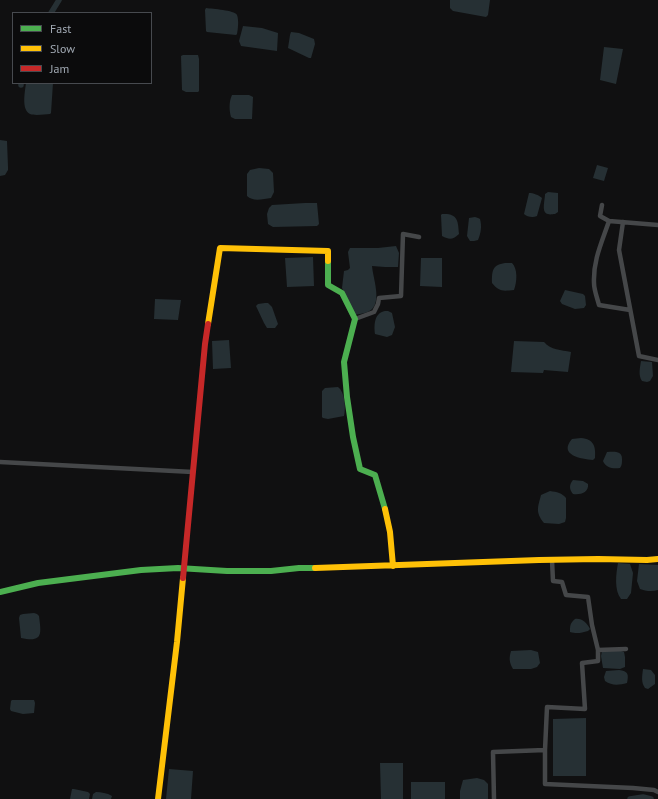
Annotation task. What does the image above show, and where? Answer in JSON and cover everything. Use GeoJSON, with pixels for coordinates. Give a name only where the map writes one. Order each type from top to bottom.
{"type":"FeatureCollection","features":[{"type":"Feature","properties":{"kind":"street"},"geometry":{"type":"LineString","coordinates":[[602,204],[600,216],[609,221],[658,225]]}},
{"type":"Feature","properties":{"kind":"street"},"geometry":{"type":"LineString","coordinates":[[609,221],[600,244],[594,267],[595,290],[599,305],[630,310]]}},
{"type":"Feature","properties":{"kind":"street"},"geometry":{"type":"LineString","coordinates":[[623,222],[619,250],[639,356],[658,360]]}},
{"type":"Feature","properties":{"kind":"street"},"geometry":{"type":"LineString","coordinates":[[355,319],[374,312],[379,298],[402,296],[404,234],[419,237]]}},
{"type":"Feature","properties":{"kind":"street"},"geometry":{"type":"LineString","coordinates":[[158,799],[177,642],[205,344],[220,248],[328,251],[328,285],[342,293],[355,319],[344,362],[353,437],[360,469],[375,475],[390,532],[393,566]]}},
{"type":"Feature","properties":{"kind":"street"},"geometry":{"type":"LineString","coordinates":[[0,462],[193,472]]}},
{"type":"Feature","properties":{"kind":"street"},"geometry":{"type":"LineString","coordinates":[[0,592],[38,584],[141,570],[184,568],[227,571],[271,571],[299,568],[552,560],[658,559]]}},
{"type":"Feature","properties":{"kind":"street"},"geometry":{"type":"LineString","coordinates":[[552,560],[553,581],[562,582],[566,594],[588,597],[598,650],[598,661],[582,663],[585,709],[547,707],[545,750],[546,784],[633,788],[654,790],[658,792]]}},
{"type":"Feature","properties":{"kind":"street"},"geometry":{"type":"LineString","coordinates":[[598,650],[626,649]]}},
{"type":"Feature","properties":{"kind":"street"},"geometry":{"type":"LineString","coordinates":[[494,799],[494,752],[545,750]]}},
{"type":"Feature","properties":{"kind":"shaded area"},"geometry":{"type":"Polygon","coordinates":[[[450,0],[490,0],[488,15],[486,17],[453,11],[450,8],[450,0]]]}},
{"type":"Feature","properties":{"kind":"shaded area"},"geometry":{"type":"Polygon","coordinates":[[[206,8],[235,13],[238,19],[237,34],[207,32],[206,8]]]}},
{"type":"Feature","properties":{"kind":"shaded area"},"geometry":{"type":"Polygon","coordinates":[[[243,26],[262,28],[278,33],[277,51],[241,46],[239,41],[243,26]]]}},
{"type":"Feature","properties":{"kind":"shaded area"},"geometry":{"type":"Polygon","coordinates":[[[291,32],[299,33],[314,39],[315,44],[311,58],[288,48],[291,32]]]}},
{"type":"Feature","properties":{"kind":"shaded area"},"geometry":{"type":"Polygon","coordinates":[[[604,47],[623,49],[616,84],[600,80],[604,47]]]}},
{"type":"Feature","properties":{"kind":"shaded area"},"geometry":{"type":"Polygon","coordinates":[[[198,55],[198,92],[186,92],[182,90],[181,56],[198,55]]]}},
{"type":"Feature","properties":{"kind":"shaded area"},"geometry":{"type":"Polygon","coordinates":[[[26,84],[53,84],[50,114],[30,114],[25,109],[24,100],[26,84]]]}},
{"type":"Feature","properties":{"kind":"shaded area"},"geometry":{"type":"Polygon","coordinates":[[[232,95],[249,95],[253,97],[252,119],[235,119],[231,117],[230,100],[232,95]]]}},
{"type":"Feature","properties":{"kind":"shaded area"},"geometry":{"type":"Polygon","coordinates":[[[0,140],[7,141],[8,170],[5,175],[0,176],[0,140]]]}},
{"type":"Feature","properties":{"kind":"shaded area"},"geometry":{"type":"Polygon","coordinates":[[[597,165],[608,168],[604,181],[593,178],[597,165]]]}},
{"type":"Feature","properties":{"kind":"shaded area"},"geometry":{"type":"Polygon","coordinates":[[[259,168],[269,169],[273,173],[274,192],[271,198],[255,200],[247,196],[247,174],[250,170],[259,168]]]}},
{"type":"Feature","properties":{"kind":"shaded area"},"geometry":{"type":"Polygon","coordinates":[[[548,192],[558,193],[558,212],[555,214],[549,214],[545,211],[545,194],[548,192]]]}},
{"type":"Feature","properties":{"kind":"shaded area"},"geometry":{"type":"Polygon","coordinates":[[[529,193],[536,194],[542,198],[537,216],[535,217],[524,214],[529,193]]]}},
{"type":"Feature","properties":{"kind":"shaded area"},"geometry":{"type":"Polygon","coordinates":[[[317,203],[319,224],[317,226],[273,227],[268,224],[267,214],[272,205],[317,203]]]}},
{"type":"Feature","properties":{"kind":"shaded area"},"geometry":{"type":"Polygon","coordinates":[[[442,214],[454,216],[456,219],[459,234],[453,238],[449,239],[442,236],[442,214]]]}},
{"type":"Feature","properties":{"kind":"shaded area"},"geometry":{"type":"Polygon","coordinates":[[[475,217],[480,219],[480,232],[478,240],[470,241],[467,236],[469,218],[475,217]]]}},
{"type":"Feature","properties":{"kind":"shaded area"},"geometry":{"type":"Polygon","coordinates":[[[396,246],[399,253],[398,267],[372,266],[376,289],[376,301],[374,306],[368,312],[355,315],[342,288],[344,271],[350,268],[348,252],[350,248],[378,248],[396,246]]]}},
{"type":"Feature","properties":{"kind":"shaded area"},"geometry":{"type":"Polygon","coordinates":[[[313,257],[314,286],[287,287],[285,258],[313,257]]]}},
{"type":"Feature","properties":{"kind":"shaded area"},"geometry":{"type":"Polygon","coordinates":[[[421,258],[442,258],[442,287],[420,286],[421,258]]]}},
{"type":"Feature","properties":{"kind":"shaded area"},"geometry":{"type":"Polygon","coordinates":[[[505,263],[512,263],[516,272],[516,283],[514,290],[502,290],[497,288],[492,283],[492,275],[495,267],[505,263]]]}},
{"type":"Feature","properties":{"kind":"shaded area"},"geometry":{"type":"Polygon","coordinates":[[[565,290],[583,294],[585,296],[586,305],[584,308],[575,309],[562,304],[560,301],[565,290]]]}},
{"type":"Feature","properties":{"kind":"shaded area"},"geometry":{"type":"Polygon","coordinates":[[[155,299],[181,300],[178,320],[154,319],[155,299]]]}},
{"type":"Feature","properties":{"kind":"shaded area"},"geometry":{"type":"Polygon","coordinates":[[[268,303],[272,307],[278,324],[275,328],[267,328],[256,306],[258,304],[268,303]]]}},
{"type":"Feature","properties":{"kind":"shaded area"},"geometry":{"type":"Polygon","coordinates":[[[385,311],[392,313],[395,327],[392,335],[387,337],[375,334],[375,323],[377,317],[381,312],[385,311]]]}},
{"type":"Feature","properties":{"kind":"shaded area"},"geometry":{"type":"Polygon","coordinates":[[[229,340],[231,368],[213,369],[212,341],[229,340]]]}},
{"type":"Feature","properties":{"kind":"shaded area"},"geometry":{"type":"Polygon","coordinates":[[[514,341],[544,342],[553,348],[571,352],[568,372],[544,370],[543,373],[511,372],[514,341]]]}},
{"type":"Feature","properties":{"kind":"shaded area"},"geometry":{"type":"Polygon","coordinates":[[[641,361],[652,362],[653,376],[650,381],[642,381],[641,379],[641,361]]]}},
{"type":"Feature","properties":{"kind":"shaded area"},"geometry":{"type":"Polygon","coordinates":[[[338,387],[344,400],[344,416],[328,419],[323,418],[322,391],[325,388],[338,387]]]}},
{"type":"Feature","properties":{"kind":"shaded area"},"geometry":{"type":"Polygon","coordinates":[[[581,438],[589,440],[593,444],[595,458],[593,460],[577,457],[569,452],[568,444],[572,439],[581,438]]]}},
{"type":"Feature","properties":{"kind":"shaded area"},"geometry":{"type":"Polygon","coordinates":[[[607,452],[617,452],[622,456],[622,465],[620,468],[610,468],[604,463],[603,461],[607,452]]]}},
{"type":"Feature","properties":{"kind":"shaded area"},"geometry":{"type":"Polygon","coordinates":[[[573,480],[583,481],[588,484],[587,490],[581,494],[573,494],[570,487],[573,480]]]}},
{"type":"Feature","properties":{"kind":"shaded area"},"geometry":{"type":"Polygon","coordinates":[[[550,491],[559,493],[566,498],[565,522],[559,524],[544,523],[539,516],[538,509],[541,495],[550,491]]]}},
{"type":"Feature","properties":{"kind":"shaded area"},"geometry":{"type":"Polygon","coordinates":[[[618,563],[630,564],[633,573],[631,593],[627,599],[621,599],[616,587],[618,563]]]}},
{"type":"Feature","properties":{"kind":"shaded area"},"geometry":{"type":"Polygon","coordinates":[[[639,564],[658,565],[658,590],[649,591],[640,589],[637,581],[639,564]]]}},
{"type":"Feature","properties":{"kind":"shaded area"},"geometry":{"type":"Polygon","coordinates":[[[34,613],[39,616],[39,635],[34,639],[21,638],[20,615],[34,613]]]}},
{"type":"Feature","properties":{"kind":"shaded area"},"geometry":{"type":"Polygon","coordinates":[[[575,619],[584,621],[590,629],[581,633],[570,632],[572,622],[575,619]]]}},
{"type":"Feature","properties":{"kind":"shaded area"},"geometry":{"type":"Polygon","coordinates":[[[531,650],[538,652],[540,663],[537,667],[531,669],[513,669],[510,660],[511,651],[531,650]]]}},
{"type":"Feature","properties":{"kind":"shaded area"},"geometry":{"type":"Polygon","coordinates":[[[602,651],[624,652],[625,667],[620,669],[603,668],[601,656],[602,651]]]}},
{"type":"Feature","properties":{"kind":"shaded area"},"geometry":{"type":"Polygon","coordinates":[[[643,669],[651,670],[655,675],[655,684],[648,689],[645,688],[643,684],[643,669]]]}},
{"type":"Feature","properties":{"kind":"shaded area"},"geometry":{"type":"Polygon","coordinates":[[[619,670],[626,672],[628,677],[627,683],[616,685],[605,681],[604,677],[606,671],[619,670]]]}},
{"type":"Feature","properties":{"kind":"shaded area"},"geometry":{"type":"Polygon","coordinates":[[[12,700],[34,700],[34,713],[23,714],[11,711],[12,700]]]}},
{"type":"Feature","properties":{"kind":"shaded area"},"geometry":{"type":"Polygon","coordinates":[[[586,718],[586,776],[553,776],[553,719],[586,718]]]}},
{"type":"Feature","properties":{"kind":"shaded area"},"geometry":{"type":"Polygon","coordinates":[[[380,763],[403,763],[403,799],[381,799],[380,763]]]}},
{"type":"Feature","properties":{"kind":"shaded area"},"geometry":{"type":"Polygon","coordinates":[[[169,769],[193,771],[191,799],[166,799],[169,769]]]}},
{"type":"Feature","properties":{"kind":"shaded area"},"geometry":{"type":"Polygon","coordinates":[[[477,778],[484,780],[488,784],[488,799],[460,799],[460,791],[463,780],[477,778]]]}},
{"type":"Feature","properties":{"kind":"shaded area"},"geometry":{"type":"Polygon","coordinates":[[[411,782],[445,782],[445,799],[411,799],[411,782]]]}},
{"type":"Feature","properties":{"kind":"shaded area"},"geometry":{"type":"Polygon","coordinates":[[[72,789],[88,792],[90,794],[89,799],[70,799],[72,789]]]}},
{"type":"Feature","properties":{"kind":"shaded area"},"geometry":{"type":"Polygon","coordinates":[[[96,792],[110,795],[112,796],[111,799],[92,799],[93,794],[96,792]]]}},
{"type":"Feature","properties":{"kind":"waterway"},"geometry":{"type":"LineString","coordinates":[[52,12],[59,0]]}},
{"type":"Feature","properties":{"kind":"waterway"},"geometry":{"type":"LineString","coordinates":[[630,799],[643,797],[651,799]]}},
{"type":"Feature","properties":{"kind":"traffic: fast"},"geometry":{"type":"LineString","coordinates":[[328,261],[328,285],[342,293],[355,319],[344,362],[347,397],[353,437],[360,469],[375,475],[385,509]]}},
{"type":"Feature","properties":{"kind":"traffic: fast"},"geometry":{"type":"LineString","coordinates":[[0,592],[38,583],[141,570],[178,568],[227,571],[271,571],[315,568]]}},
{"type":"Feature","properties":{"kind":"traffic: slow"},"geometry":{"type":"LineString","coordinates":[[208,324],[220,248],[328,251],[328,261]]}},
{"type":"Feature","properties":{"kind":"traffic: slow"},"geometry":{"type":"LineString","coordinates":[[385,509],[390,532],[393,566]]}},
{"type":"Feature","properties":{"kind":"traffic: slow"},"geometry":{"type":"LineString","coordinates":[[315,568],[539,560],[658,559]]}},
{"type":"Feature","properties":{"kind":"traffic: slow"},"geometry":{"type":"LineString","coordinates":[[158,799],[177,642],[183,578]]}},
{"type":"Feature","properties":{"kind":"traffic: jam"},"geometry":{"type":"LineString","coordinates":[[183,578],[208,324]]}}]}
